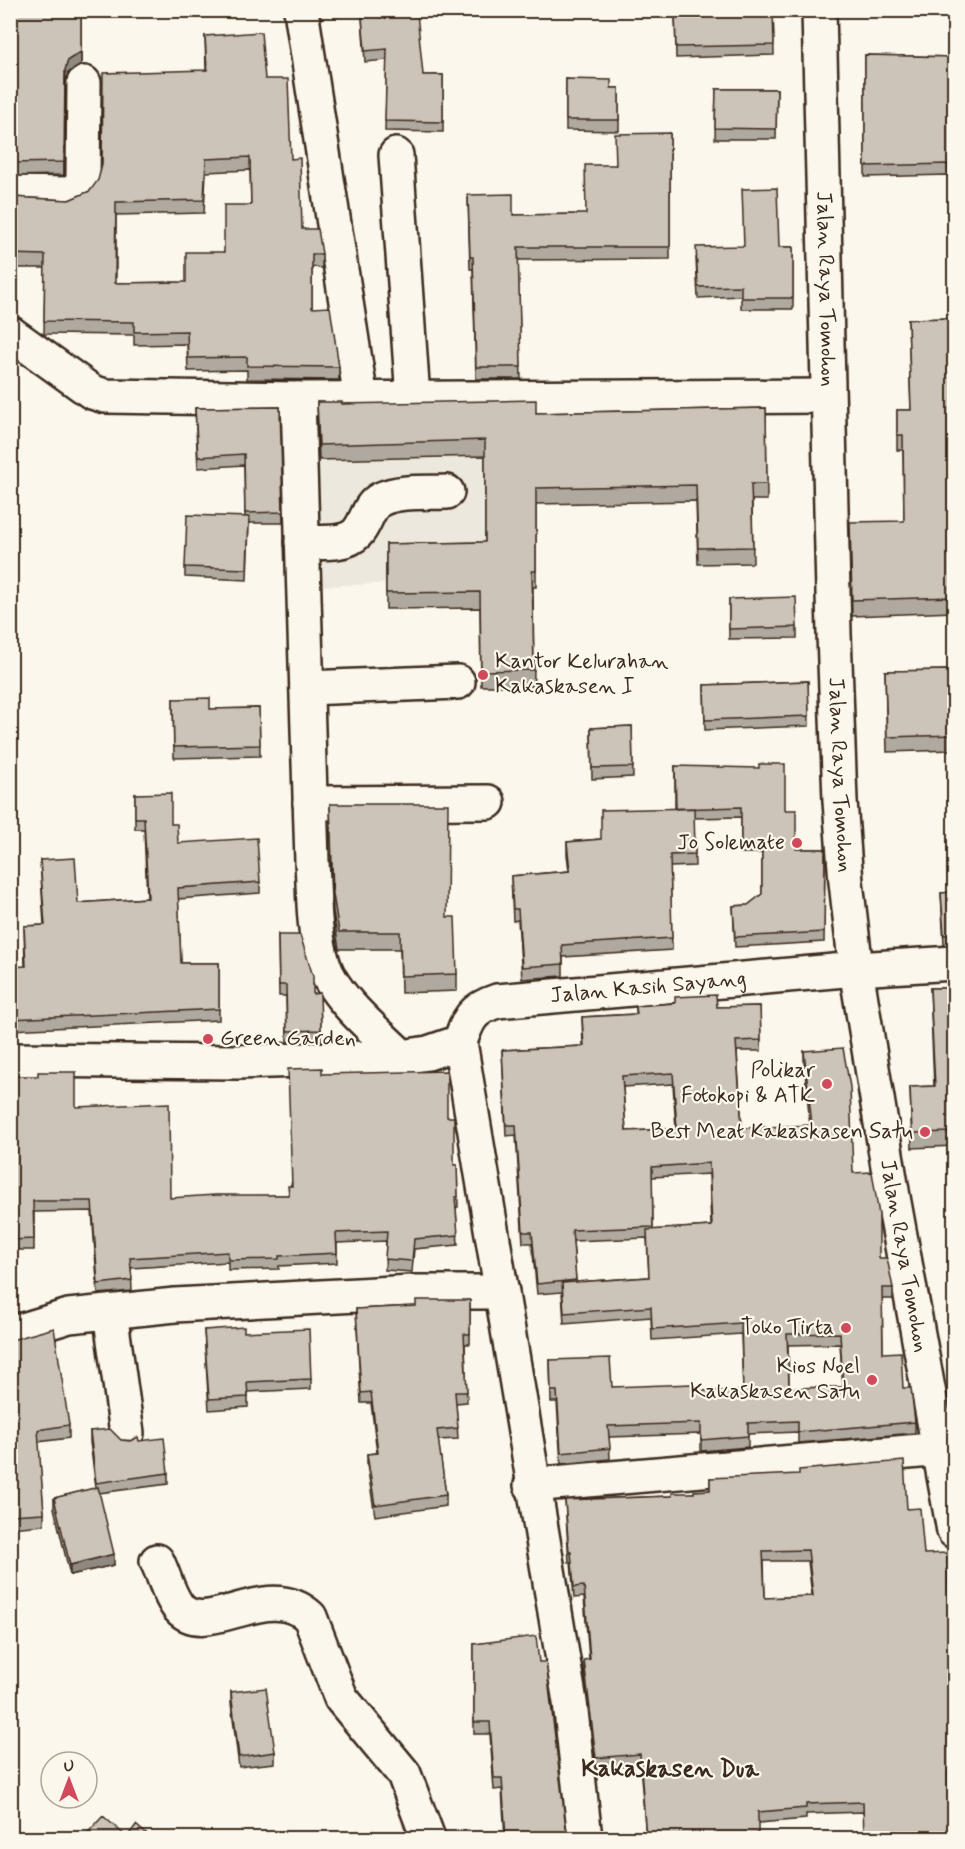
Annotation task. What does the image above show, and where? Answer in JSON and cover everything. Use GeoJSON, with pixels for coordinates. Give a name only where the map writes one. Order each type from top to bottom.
{"type":"FeatureCollection","features":[{"type":"Feature","properties":{"kind":"main road"},"geometry":{"type":"LineString","coordinates":[[302,10],[362,399]]}},
{"type":"Feature","properties":{"kind":"main road","name":"Jalan Raya Tomohon"},"geometry":{"type":"LineString","coordinates":[[819,10],[826,396],[840,801],[856,969],[893,1197],[947,1448],[954,1531]]}},
{"type":"Feature","properties":{"kind":"main road"},"geometry":{"type":"LineString","coordinates":[[10,193],[69,194],[80,188],[84,178],[84,83]]}},
{"type":"Feature","properties":{"kind":"main road"},"geometry":{"type":"LineString","coordinates":[[396,155],[413,398]]}},
{"type":"Feature","properties":{"kind":"main road"},"geometry":{"type":"LineString","coordinates":[[10,333],[97,394],[297,399],[826,396]]}},
{"type":"Feature","properties":{"kind":"main road"},"geometry":{"type":"LineString","coordinates":[[297,399],[316,934],[323,965],[343,997],[402,1057]]}},
{"type":"Feature","properties":{"kind":"main road"},"geometry":{"type":"LineString","coordinates":[[302,542],[339,542],[357,534],[370,509],[381,499],[402,494],[447,492]]}},
{"type":"Feature","properties":{"kind":"main road"},"geometry":{"type":"LineString","coordinates":[[307,688],[458,682]]}},
{"type":"Feature","properties":{"kind":"main road"},"geometry":{"type":"LineString","coordinates":[[310,803],[488,802]]}},
{"type":"Feature","properties":{"kind":"main road","name":"Jalan Kasih Sayang"},"geometry":{"type":"LineString","coordinates":[[460,1042],[467,1023],[479,1007],[497,1001],[856,969],[954,963]]}},
{"type":"Feature","properties":{"kind":"main road"},"geometry":{"type":"LineString","coordinates":[[10,1060],[237,1062],[402,1057],[428,1053],[460,1042],[502,1292],[531,1485],[570,1702],[585,1839]]}},
{"type":"Feature","properties":{"kind":"main road"},"geometry":{"type":"LineString","coordinates":[[10,1334],[69,1316],[175,1305],[412,1292],[502,1292]]}},
{"type":"Feature","properties":{"kind":"main road"},"geometry":{"type":"LineString","coordinates":[[110,1312],[127,1433]]}},
{"type":"Feature","properties":{"kind":"main road"},"geometry":{"type":"LineString","coordinates":[[531,1485],[947,1448]]}},
{"type":"Feature","properties":{"kind":"main road"},"geometry":{"type":"LineString","coordinates":[[157,1561],[180,1608],[194,1617],[213,1617],[256,1604],[284,1602],[300,1608],[310,1617],[341,1698],[404,1774],[428,1839]]}},
{"type":"Feature","properties":{"kind":"shaded area"},"geometry":{"type":"Polygon","coordinates":[[[510,432],[517,601],[460,581],[320,586],[314,440],[510,432]]]}},
{"type":"Feature","properties":{"kind":"building"},"geometry":{"type":"Polygon","coordinates":[[[10,10],[81,10],[81,52],[68,60],[65,70],[64,162],[10,163],[10,10]]]}},
{"type":"Feature","properties":{"kind":"building"},"geometry":{"type":"Polygon","coordinates":[[[675,10],[773,10],[774,45],[676,47],[675,10]]]}},
{"type":"Feature","properties":{"kind":"building"},"geometry":{"type":"Polygon","coordinates":[[[417,13],[423,75],[443,75],[443,122],[385,121],[387,49],[365,51],[362,17],[417,13]]]}},
{"type":"Feature","properties":{"kind":"building"},"geometry":{"type":"Polygon","coordinates":[[[261,32],[265,79],[288,79],[291,159],[300,158],[302,229],[318,229],[322,254],[312,254],[312,308],[330,307],[339,367],[247,366],[247,357],[188,358],[187,331],[134,332],[134,322],[44,321],[45,255],[10,254],[10,197],[69,200],[90,191],[98,180],[102,165],[103,73],[207,70],[205,36],[261,32]],[[250,157],[206,159],[204,200],[116,202],[115,283],[186,282],[186,252],[224,252],[224,205],[251,205],[250,157]]]}},
{"type":"Feature","properties":{"kind":"building"},"geometry":{"type":"Polygon","coordinates":[[[865,55],[954,57],[954,172],[949,173],[948,164],[865,166],[865,55]]]}},
{"type":"Feature","properties":{"kind":"building"},"geometry":{"type":"Polygon","coordinates":[[[566,79],[611,80],[611,88],[619,88],[619,120],[566,120],[566,79]]]}},
{"type":"Feature","properties":{"kind":"building"},"geometry":{"type":"Polygon","coordinates":[[[716,89],[777,89],[776,129],[715,128],[716,89]]]}},
{"type":"Feature","properties":{"kind":"building"},"geometry":{"type":"Polygon","coordinates":[[[670,133],[670,247],[518,247],[521,367],[476,367],[473,257],[470,257],[468,195],[513,194],[513,215],[586,214],[585,165],[616,165],[615,134],[670,133]]]}},
{"type":"Feature","properties":{"kind":"building"},"geometry":{"type":"Polygon","coordinates":[[[777,188],[779,247],[793,247],[793,298],[741,298],[741,286],[698,287],[696,247],[744,246],[742,189],[777,188]]]}},
{"type":"Feature","properties":{"kind":"building"},"geometry":{"type":"Polygon","coordinates":[[[954,318],[954,597],[852,600],[850,522],[904,521],[903,435],[897,435],[897,410],[911,410],[908,319],[954,318]]]}},
{"type":"Feature","properties":{"kind":"building"},"geometry":{"type":"Polygon","coordinates":[[[536,400],[536,413],[766,408],[767,484],[751,484],[753,547],[698,548],[696,485],[536,488],[536,571],[532,571],[534,670],[481,671],[480,592],[386,593],[386,544],[485,542],[485,440],[319,445],[317,402],[342,402],[342,404],[536,400]]]}},
{"type":"Feature","properties":{"kind":"building"},"geometry":{"type":"Polygon","coordinates":[[[280,407],[283,512],[245,513],[244,454],[198,457],[195,408],[280,407]]]}},
{"type":"Feature","properties":{"kind":"building"},"geometry":{"type":"Polygon","coordinates":[[[187,515],[249,517],[247,569],[185,567],[187,515]]]}},
{"type":"Feature","properties":{"kind":"building"},"geometry":{"type":"Polygon","coordinates":[[[796,597],[797,627],[729,629],[729,599],[796,597]]]}},
{"type":"Feature","properties":{"kind":"building"},"geometry":{"type":"Polygon","coordinates":[[[954,670],[954,735],[887,737],[885,671],[954,670]]]}},
{"type":"Feature","properties":{"kind":"building"},"geometry":{"type":"Polygon","coordinates":[[[808,681],[809,716],[705,720],[704,685],[808,681]]]}},
{"type":"Feature","properties":{"kind":"building"},"geometry":{"type":"Polygon","coordinates":[[[210,698],[210,709],[259,708],[260,745],[174,747],[173,699],[210,698]]]}},
{"type":"Feature","properties":{"kind":"building"},"geometry":{"type":"Polygon","coordinates":[[[632,726],[633,767],[592,768],[591,728],[632,726]]]}},
{"type":"Feature","properties":{"kind":"building"},"geometry":{"type":"Polygon","coordinates":[[[759,764],[785,764],[785,810],[796,810],[796,849],[825,849],[824,932],[735,937],[733,906],[748,905],[762,894],[762,843],[741,843],[741,807],[676,809],[675,766],[759,768],[759,764]]]}},
{"type":"Feature","properties":{"kind":"building"},"geometry":{"type":"Polygon","coordinates":[[[171,793],[171,824],[177,824],[178,843],[257,838],[260,882],[178,888],[181,963],[219,963],[219,1009],[11,1019],[10,967],[26,966],[24,926],[45,925],[40,860],[75,858],[78,903],[148,898],[144,818],[135,818],[135,794],[171,793]]]}},
{"type":"Feature","properties":{"kind":"building"},"geometry":{"type":"Polygon","coordinates":[[[330,804],[448,804],[447,917],[455,917],[457,974],[401,976],[400,932],[339,932],[333,894],[330,804]]]}},
{"type":"Feature","properties":{"kind":"building"},"geometry":{"type":"Polygon","coordinates":[[[694,808],[695,854],[670,855],[672,938],[562,945],[563,964],[522,967],[518,909],[513,909],[511,876],[570,871],[567,842],[601,839],[601,810],[694,808]]]}},
{"type":"Feature","properties":{"kind":"building"},"geometry":{"type":"Polygon","coordinates":[[[954,892],[954,935],[944,935],[941,893],[954,892]]]}},
{"type":"Feature","properties":{"kind":"building"},"geometry":{"type":"Polygon","coordinates":[[[278,935],[300,935],[313,976],[313,994],[320,993],[321,1030],[287,1031],[286,985],[279,985],[278,935]]]}},
{"type":"Feature","properties":{"kind":"building"},"geometry":{"type":"Polygon","coordinates":[[[930,988],[954,988],[954,1132],[912,1133],[910,1087],[935,1086],[930,988]]]}},
{"type":"Feature","properties":{"kind":"building"},"geometry":{"type":"Polygon","coordinates":[[[716,995],[717,1007],[760,1006],[761,1040],[736,1041],[742,1128],[812,1125],[804,1051],[843,1048],[850,1087],[853,1173],[872,1172],[879,1215],[879,1258],[887,1258],[893,1288],[882,1288],[883,1353],[901,1352],[903,1388],[911,1388],[915,1422],[798,1432],[798,1421],[748,1423],[748,1436],[701,1440],[701,1423],[608,1426],[610,1448],[561,1453],[557,1391],[551,1391],[550,1360],[610,1358],[612,1387],[692,1384],[692,1391],[743,1391],[741,1323],[652,1329],[651,1307],[564,1313],[562,1283],[649,1277],[647,1230],[712,1226],[709,1163],[652,1167],[653,1227],[572,1230],[576,1280],[537,1284],[532,1232],[523,1232],[516,1125],[506,1125],[502,1050],[584,1046],[582,1017],[637,1014],[636,1006],[675,1003],[675,997],[716,995]],[[673,1073],[622,1076],[626,1131],[677,1129],[673,1073]],[[840,1333],[787,1334],[789,1385],[792,1388],[843,1387],[840,1333]]]}},
{"type":"Feature","properties":{"kind":"building"},"geometry":{"type":"Polygon","coordinates":[[[322,1068],[322,1074],[447,1071],[447,1117],[454,1117],[458,1235],[414,1239],[412,1261],[385,1259],[387,1231],[336,1233],[337,1253],[279,1256],[279,1259],[228,1260],[228,1252],[130,1258],[132,1280],[98,1284],[92,1201],[33,1201],[34,1239],[10,1240],[10,1076],[38,1076],[38,1072],[76,1072],[76,1107],[169,1103],[170,1198],[215,1195],[289,1195],[288,1186],[292,1186],[288,1069],[322,1068]]]}},
{"type":"Feature","properties":{"kind":"building"},"geometry":{"type":"Polygon","coordinates":[[[416,1300],[470,1300],[470,1334],[464,1334],[467,1392],[455,1392],[458,1428],[437,1430],[446,1495],[375,1505],[367,1454],[378,1453],[371,1392],[361,1393],[356,1309],[416,1306],[416,1300]]]}},
{"type":"Feature","properties":{"kind":"building"},"geometry":{"type":"Polygon","coordinates":[[[244,1327],[244,1332],[309,1329],[311,1379],[247,1382],[248,1397],[209,1399],[204,1330],[244,1327]]]}},
{"type":"Feature","properties":{"kind":"building"},"geometry":{"type":"Polygon","coordinates":[[[54,1328],[69,1425],[38,1430],[44,1513],[10,1515],[10,1339],[54,1328]]]}},
{"type":"Feature","properties":{"kind":"building"},"geometry":{"type":"Polygon","coordinates":[[[110,1429],[121,1440],[130,1441],[138,1437],[139,1441],[164,1438],[168,1473],[96,1483],[90,1431],[110,1429]]]}},
{"type":"Feature","properties":{"kind":"building"},"geometry":{"type":"Polygon","coordinates":[[[904,1461],[907,1509],[920,1508],[924,1554],[947,1553],[949,1607],[954,1607],[954,1771],[948,1771],[950,1828],[954,1828],[954,1839],[864,1839],[863,1802],[806,1804],[806,1808],[758,1812],[758,1839],[640,1839],[646,1838],[640,1754],[596,1758],[584,1660],[590,1659],[584,1586],[574,1587],[565,1500],[672,1496],[672,1493],[710,1490],[710,1478],[799,1474],[799,1470],[904,1461]],[[808,1550],[763,1551],[765,1598],[813,1596],[808,1550]]]}},
{"type":"Feature","properties":{"kind":"building"},"geometry":{"type":"Polygon","coordinates":[[[98,1487],[114,1554],[70,1565],[54,1498],[98,1487]]]}},
{"type":"Feature","properties":{"kind":"building"},"geometry":{"type":"Polygon","coordinates":[[[536,1636],[539,1662],[546,1662],[566,1828],[572,1839],[506,1839],[502,1778],[494,1778],[490,1722],[474,1722],[474,1644],[536,1636]]]}},
{"type":"Feature","properties":{"kind":"building"},"geometry":{"type":"Polygon","coordinates":[[[266,1688],[275,1752],[239,1757],[231,1692],[266,1688]]]}},
{"type":"Feature","properties":{"kind":"building"},"geometry":{"type":"Polygon","coordinates":[[[103,1816],[127,1837],[136,1825],[152,1839],[82,1839],[103,1816]]]}},
{"type":"Feature","properties":{"kind":"building"},"geometry":{"type":"Polygon","coordinates":[[[10,1833],[44,1834],[44,1839],[10,1839],[10,1833]]]}},
{"type":"Feature","properties":{"kind":"place","name":"Kantor Kelurahan Kakaskasen I"},"geometry":{"type":"Point","coordinates":[483,675]}},
{"type":"Feature","properties":{"kind":"place","name":"Jo Solemate"},"geometry":{"type":"Point","coordinates":[797,843]}},
{"type":"Feature","properties":{"kind":"place","name":"Green Garden"},"geometry":{"type":"Point","coordinates":[208,1039]}},
{"type":"Feature","properties":{"kind":"place","name":"Polikar Fotokopi & ATK"},"geometry":{"type":"Point","coordinates":[827,1084]}},
{"type":"Feature","properties":{"kind":"place","name":"Best Meat Kakaskasen Satu"},"geometry":{"type":"Point","coordinates":[925,1132]}},
{"type":"Feature","properties":{"kind":"place","name":"Toko Tirta"},"geometry":{"type":"Point","coordinates":[846,1328]}},
{"type":"Feature","properties":{"kind":"place","name":"Kios Noel Kakaskasen Satu"},"geometry":{"type":"Point","coordinates":[872,1380]}},
{"type":"Feature","properties":{"kind":"district","name":"Kakaskasen Dua"},"geometry":{"type":"Point","coordinates":[670,1769]}}]}
